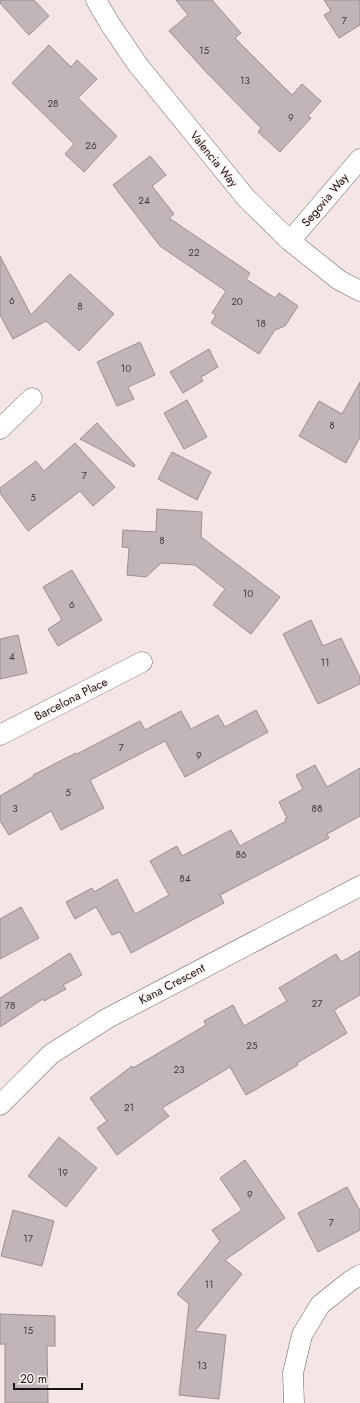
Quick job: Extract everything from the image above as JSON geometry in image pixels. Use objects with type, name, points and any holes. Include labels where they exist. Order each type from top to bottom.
[{"type":"street","name":"Valencia Way","points":[[96,0],[110,24],[138,65],[246,198],[290,241],[339,280],[360,291]]},
{"type":"street","name":"Segovia Way","points":[[290,241],[360,159]]},
{"type":"street","points":[[0,429],[32,398]]},
{"type":"street","name":"Barcelona Place","points":[[0,735],[142,662]]},
{"type":"street","name":"Kana Crescent","points":[[0,1105],[52,1054],[108,1018],[360,886]]},
{"type":"street","points":[[294,1403],[293,1373],[302,1335],[320,1305],[360,1275]]},
{"type":"building","points":[[0,0],[34,0],[49,16],[29,35],[0,3]]},
{"type":"building","points":[[176,0],[212,0],[241,33],[235,38],[292,95],[302,84],[321,101],[308,116],[311,118],[280,152],[258,132],[261,128],[207,73],[169,31],[188,15]]},
{"type":"building","points":[[324,0],[360,0],[360,25],[339,38],[324,15],[331,11]]},
{"type":"building","points":[[49,45],[71,67],[77,60],[97,79],[78,98],[117,136],[84,172],[65,154],[74,144],[12,83]]},
{"type":"building","points":[[150,156],[166,175],[152,186],[174,214],[169,218],[250,273],[246,279],[275,298],[279,293],[298,306],[285,326],[275,330],[259,354],[211,323],[216,315],[212,313],[226,291],[160,246],[113,185]]},
{"type":"building","points":[[0,256],[31,315],[70,274],[114,314],[79,351],[46,321],[13,339],[0,315]]},
{"type":"building","points":[[140,342],[155,375],[128,387],[134,399],[117,406],[97,362]]},
{"type":"building","points":[[209,349],[218,367],[201,377],[203,381],[183,393],[170,372]]},
{"type":"building","points":[[360,382],[360,437],[346,463],[299,436],[319,401],[342,414]]},
{"type":"building","points":[[187,400],[207,437],[184,449],[164,413]]},
{"type":"building","points":[[97,423],[135,465],[134,467],[80,439]]},
{"type":"building","points":[[75,443],[115,487],[93,506],[80,491],[28,531],[0,493],[0,488],[36,461],[44,471]]},
{"type":"building","points":[[172,452],[211,472],[197,500],[158,479]]},
{"type":"building","points":[[157,509],[202,512],[201,537],[280,597],[251,634],[213,605],[225,589],[195,565],[161,563],[146,577],[127,575],[129,548],[122,547],[123,530],[156,532]]},
{"type":"building","points":[[72,570],[102,620],[58,646],[48,629],[62,620],[43,587]]},
{"type":"building","points":[[311,620],[323,646],[341,638],[360,677],[360,684],[318,704],[283,634]]},
{"type":"building","points":[[18,635],[27,673],[0,679],[0,639]]},
{"type":"building","points":[[256,710],[268,732],[185,777],[165,741],[90,780],[104,808],[61,830],[51,811],[9,835],[0,821],[0,796],[34,776],[33,775],[140,721],[145,730],[181,711],[191,729],[218,715],[225,727]]},
{"type":"building","points":[[315,765],[327,787],[360,768],[360,816],[327,834],[329,838],[220,895],[224,903],[131,953],[120,932],[112,935],[96,907],[75,919],[66,902],[92,888],[94,892],[117,879],[135,914],[169,895],[150,861],[177,846],[182,856],[231,830],[240,846],[286,821],[285,819],[287,818],[279,802],[303,789],[296,775]]},
{"type":"building","points":[[21,907],[39,938],[0,959],[0,919]]},
{"type":"building","points":[[360,951],[360,995],[334,1010],[347,1033],[297,1063],[298,1065],[246,1095],[230,1067],[162,1108],[169,1116],[117,1155],[97,1128],[107,1121],[90,1098],[132,1066],[133,1068],[206,1025],[204,1021],[233,1005],[244,1026],[287,1001],[279,988],[336,954],[341,962]]},
{"type":"building","points":[[70,953],[82,975],[63,985],[66,989],[44,1001],[43,999],[0,1027],[0,998]]},
{"type":"building","points":[[59,1137],[97,1168],[66,1207],[28,1176]]},
{"type":"building","points":[[245,1160],[285,1218],[225,1260],[242,1274],[195,1331],[226,1335],[219,1399],[179,1395],[189,1304],[177,1294],[220,1241],[212,1230],[242,1210],[220,1178]]},
{"type":"building","points":[[347,1187],[360,1211],[360,1230],[318,1252],[298,1213]]},
{"type":"building","points":[[13,1210],[54,1221],[42,1266],[1,1256]]},
{"type":"building","points":[[0,1314],[55,1316],[55,1346],[47,1346],[48,1403],[5,1403],[5,1344],[0,1344]]}]
